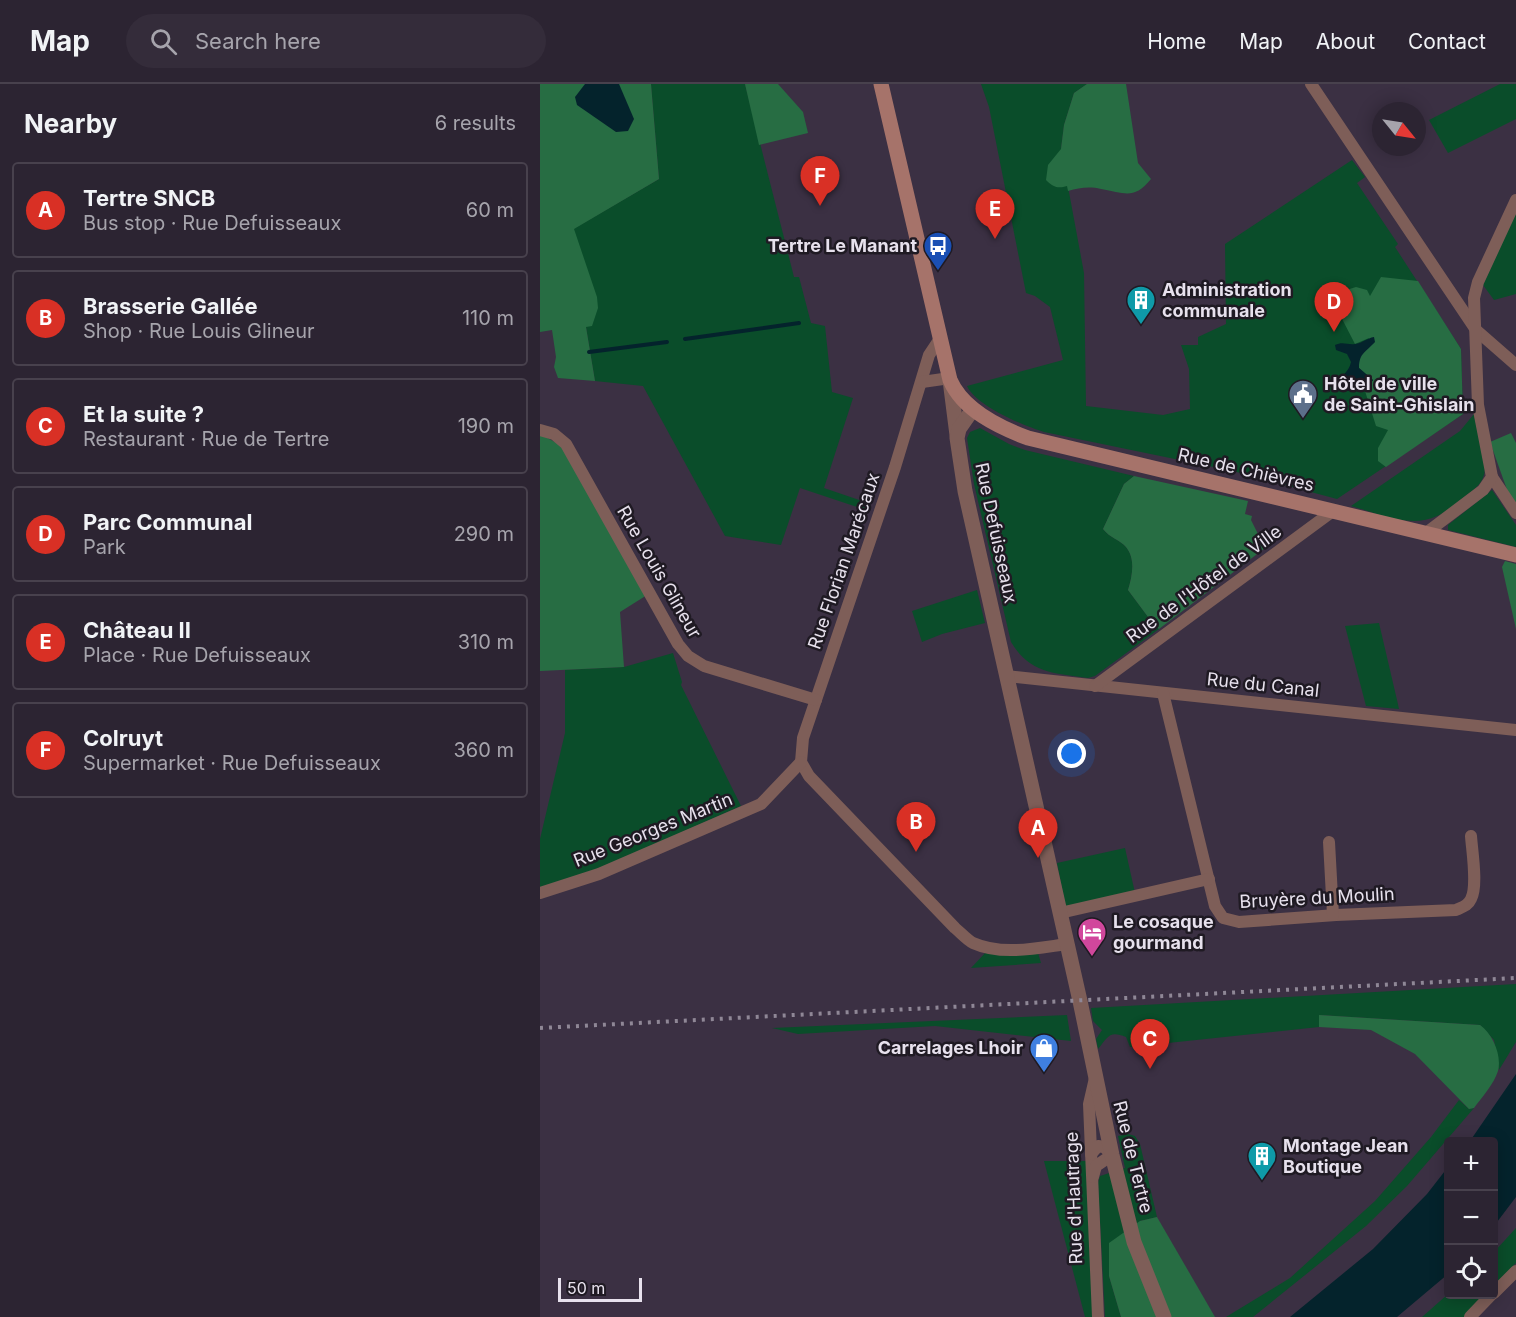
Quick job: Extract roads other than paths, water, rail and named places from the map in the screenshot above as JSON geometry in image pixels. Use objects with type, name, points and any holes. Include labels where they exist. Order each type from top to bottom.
[{"type":"main road","points":[[881,84],[950,379],[960,397],[973,409]]},
{"type":"main road","name":"Rue de Chièvres","points":[[973,409],[1008,430],[1028,438],[1516,555]]},
{"type":"street","points":[[1311,84],[1476,330],[1516,365]]},
{"type":"street","points":[[1516,200],[1478,282],[1474,297],[1478,405],[1492,477],[1516,513]]},
{"type":"street","name":"Rue Florian Marécaux","points":[[801,762],[803,738],[922,382],[928,355],[940,337]]},
{"type":"street","points":[[922,382],[950,379]]},
{"type":"street","name":"Rue Defuisseaux","points":[[950,379],[965,491],[1080,1001]]},
{"type":"street","points":[[957,438],[959,429],[973,409]]},
{"type":"street","name":"Rue Louis Glineur","points":[[540,430],[554,434],[566,444],[678,644],[688,656],[704,666],[816,700]]},
{"type":"street","points":[[1426,533],[1483,490],[1492,477]]},
{"type":"street","name":"Rue de l'Hôtel de Ville","points":[[1095,686],[1333,511]]},
{"type":"street","name":"Rue du Canal","points":[[1006,676],[1516,730]]},
{"type":"street","name":"Bruyère du Moulin","points":[[1163,693],[1215,906],[1220,915],[1233,922],[1456,910],[1466,906],[1474,890],[1471,836]]},
{"type":"street","points":[[801,762],[809,776],[972,943],[992,948],[1017,950],[1066,944]]},
{"type":"street","name":"Rue Georges Martin","points":[[540,893],[599,874],[755,807],[775,791],[801,762]]},
{"type":"street","points":[[1329,842],[1333,915]]},
{"type":"street","points":[[1060,913],[1209,879]]},
{"type":"street","name":"Rue de Tertre","points":[[1080,1001],[1112,1155],[1134,1242],[1164,1317]]},
{"type":"street","name":"Rue d'Hautrage","points":[[1095,1078],[1089,1104],[1098,1317]]},
{"type":"street","points":[[1091,1154],[1098,1146],[1104,1146],[1112,1155],[1096,1166],[1092,1178]]},
{"type":"street","points":[[1498,1289],[1516,1270]]},
{"type":"street","points":[[1470,1317],[1488,1299]]},
{"type":"water","points":[[585,84],[619,84],[634,119],[628,131],[616,132],[577,105],[575,97]]},
{"type":"water","points":[[1374,337],[1375,342],[1362,356],[1359,363],[1359,368],[1373,380],[1365,391],[1340,391],[1337,385],[1351,362],[1347,354],[1336,350],[1335,345],[1358,343]]},
{"type":"water","points":[[1516,1074],[1516,1197],[1498,1221],[1498,1137],[1473,1137]]},
{"type":"water","points":[[1444,1172],[1444,1277],[1397,1317],[1290,1317],[1373,1249],[1427,1194]]},
{"type":"waterway","points":[[685,339],[799,323]]},
{"type":"waterway","points":[[589,352],[667,342]]},
{"type":"railway","points":[[540,1028],[1516,978]]},
{"type":"place","name":"Colruyt","points":[[820,206]]},
{"type":"place","name":"Château II","points":[[995,239]]},
{"type":"place","name":"Tertre Le Manant","points":[[938,272]]},
{"type":"place","name":"Administration communale","points":[[1141,326]]},
{"type":"place","name":"Parc Communal","points":[[1334,332]]},
{"type":"place","name":"Hôtel de ville de Saint-Ghislain","points":[[1303,420]]},
{"type":"place","name":"Brasserie Gallée","points":[[916,852]]},
{"type":"place","name":"Tertre SNCB","points":[[1038,858]]},
{"type":"place","name":"Le cosaque gourmand","points":[[1092,958]]},
{"type":"place","name":"Et la suite ?","points":[[1150,1069]]},
{"type":"place","name":"Carrelages Lhoir","points":[[1044,1074]]},
{"type":"place","name":"Montage Jean Boutique","points":[[1262,1182]]}]
